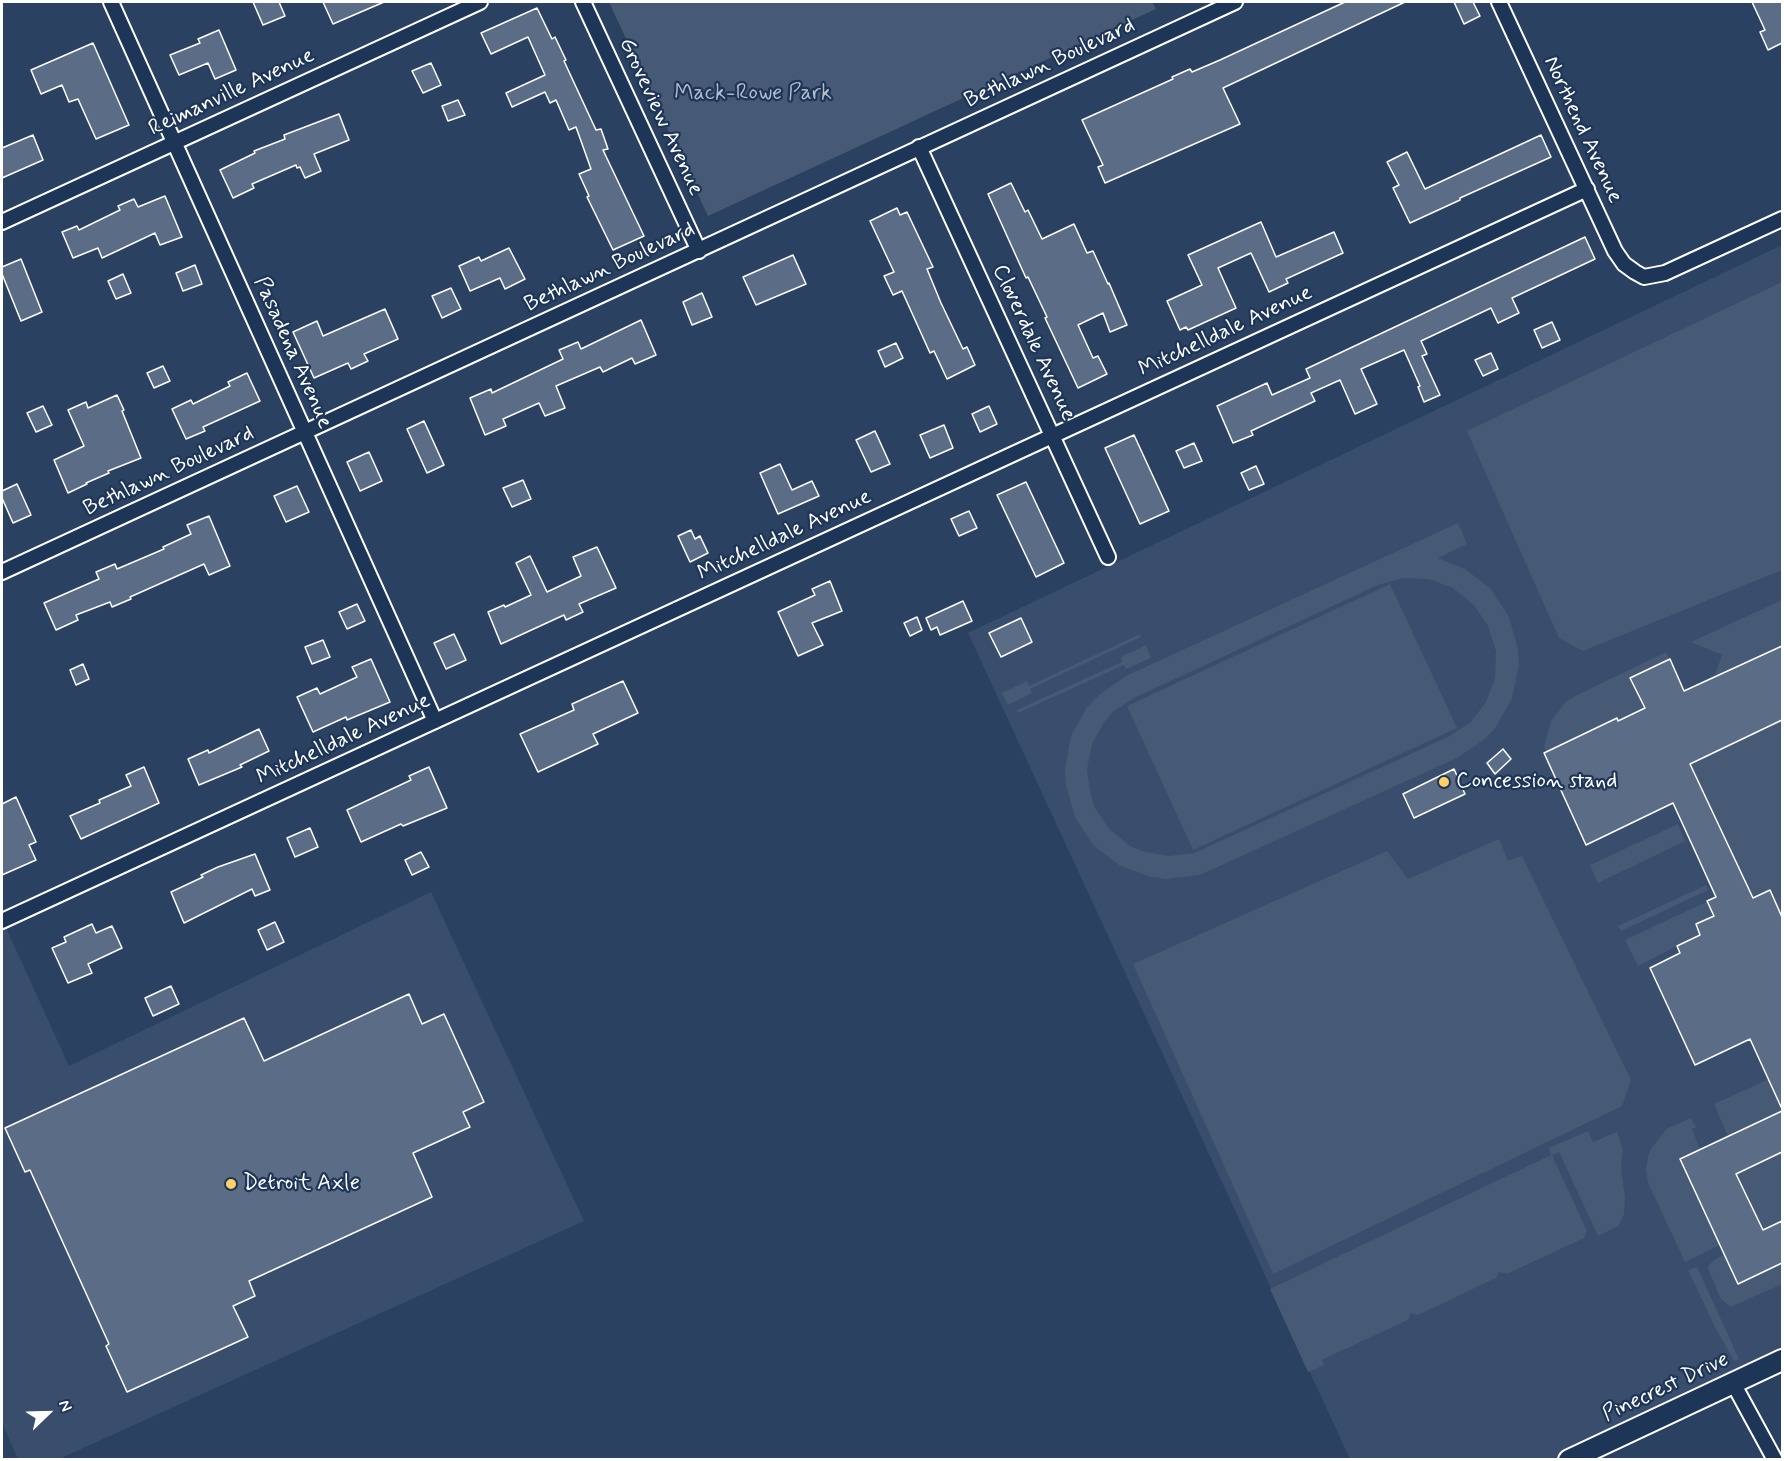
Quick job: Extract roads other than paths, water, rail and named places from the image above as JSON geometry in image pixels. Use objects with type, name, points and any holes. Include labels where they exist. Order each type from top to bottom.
[{"type":"street","name":"Pasadena Avenue","points":[[111,2],[435,721]]},
{"type":"street","name":"Reimanville Avenue","points":[[2,222],[480,2]]},
{"type":"street","name":"Groveview Avenue","points":[[583,2],[699,250]]},
{"type":"street","name":"Bethlawn Boulevard","points":[[2,572],[1235,2]]},
{"type":"street","name":"Northend Avenue","points":[[1499,2],[1615,251],[1624,264],[1644,277],[1665,273],[1782,219]]},
{"type":"street","name":"Cloverdale Avenue","points":[[919,147],[1108,557]]},
{"type":"street","name":"Mitchelldale Avenue","points":[[2,921],[1587,189]]},
{"type":"street","name":"Pinecrest Drive","points":[[1569,1460],[1782,1360]]},
{"type":"street","points":[[1733,1383],[1775,1460]]},
{"type":"place","name":"Concession stand","points":[[1444,782]]},
{"type":"place","name":"Detroit Axle","points":[[231,1184]]},
{"type":"park label","name":"Mack-Rowe Park","points":[[753,94]]}]
